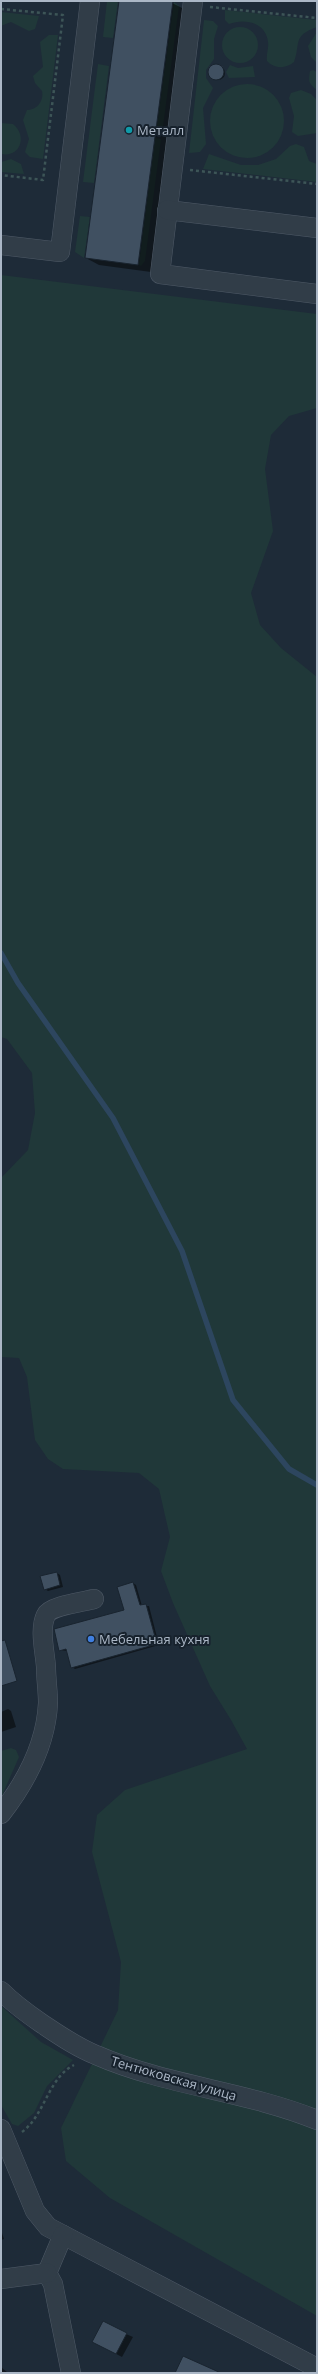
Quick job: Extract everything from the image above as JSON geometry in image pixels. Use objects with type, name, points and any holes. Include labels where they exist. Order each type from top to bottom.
[{"type":"street","points":[[1,245],[60,252],[90,1]]},
{"type":"street","points":[[198,4],[167,210],[160,274],[317,294]]},
{"type":"street","points":[[167,210],[317,228]]},
{"type":"street","points":[[1,1814],[22,1786],[32,1767],[43,1736],[48,1704],[44,1630],[46,1615],[51,1609],[94,1599]]},
{"type":"street","name":"Тентюковская улица","points":[[1,1991],[33,2018],[69,2042],[96,2055],[126,2067],[256,2101],[317,2120]]},
{"type":"street","points":[[3,2137],[35,2211],[48,2227],[317,2368]]},
{"type":"street","points":[[47,2273],[63,2235]]},
{"type":"street","points":[[1,2279],[47,2273]]},
{"type":"street","points":[[47,2273],[53,2284],[71,2373]]},
{"type":"path","points":[[198,4],[317,18]]},
{"type":"path","points":[[1,9],[63,15],[44,180],[1,175]]},
{"type":"path","points":[[185,170],[317,184]]},
{"type":"path","points":[[3,2137],[24,2131],[36,2118],[46,2098],[70,2067],[96,2055]]},
{"type":"green space","points":[[107,1],[118,1],[113,38],[103,37]]},
{"type":"green space","points":[[174,2],[179,6],[162,134],[156,133]]},
{"type":"green space","points":[[225,10],[317,20],[317,27],[309,30],[301,37],[294,62],[284,67],[277,67],[273,66],[267,61],[268,42],[263,30],[253,23],[241,21],[229,24],[225,20]]},
{"type":"green space","points":[[1,12],[39,16],[35,29],[29,31],[11,22],[1,26]]},
{"type":"green space","points":[[204,20],[213,21],[218,26],[214,39],[214,59],[206,70],[206,78],[213,88],[203,108],[206,144],[200,152],[189,153]]},
{"type":"green space","points":[[244,27],[253,32],[257,38],[257,52],[253,58],[244,63],[236,63],[227,58],[223,52],[222,41],[227,32],[233,28]]},
{"type":"green space","points":[[317,32],[317,63],[311,57],[308,46]]},
{"type":"green space","points":[[49,35],[58,35],[43,159],[30,157],[25,152],[29,139],[23,120],[27,110],[37,107],[42,98],[42,91],[35,83],[33,76],[43,67],[40,42]]},
{"type":"green space","points":[[98,64],[109,66],[94,183],[83,182]]},
{"type":"green space","points":[[230,65],[238,68],[253,66],[255,77],[229,78],[226,72]]},
{"type":"green space","points":[[313,70],[317,72],[317,90],[312,86],[309,80],[310,71]]},
{"type":"green space","points":[[240,84],[254,84],[268,90],[278,100],[284,114],[284,128],[278,142],[268,152],[254,158],[240,158],[226,152],[216,142],[210,128],[210,114],[216,100],[226,90]]},
{"type":"green space","points":[[301,90],[311,94],[317,100],[317,133],[298,136],[292,132],[294,116],[289,98],[291,93]]},
{"type":"green space","points":[[1,123],[13,124],[18,129],[20,134],[20,145],[13,153],[1,154]]},
{"type":"green space","points":[[155,138],[161,139],[145,261],[141,266],[139,265]]},
{"type":"green space","points":[[296,144],[304,147],[309,161],[317,164],[317,182],[203,169],[209,154],[241,165],[258,165],[276,159],[290,146]]},
{"type":"green space","points":[[11,159],[21,164],[24,174],[1,172],[1,162]]},
{"type":"green space","points":[[80,216],[90,217],[84,258],[75,252]]},
{"type":"green space","points":[[1,275],[317,314],[317,408],[289,416],[271,435],[265,469],[273,531],[251,593],[260,625],[281,648],[317,677],[317,2316],[110,2198],[66,2161],[61,2128],[118,2010],[121,1962],[92,1852],[97,1815],[125,1790],[247,1749],[210,1686],[173,1603],[161,1571],[170,1537],[159,1489],[139,1473],[63,1469],[48,1459],[35,1440],[27,1377],[19,1358],[1,1357],[1,1178],[28,1150],[35,1113],[32,1073],[7,1039],[1,1037]]},
{"type":"green space","points":[[11,1748],[16,1750],[19,1757],[1,1798],[1,1751]]},
{"type":"green space","points":[[1,2006],[41,2042],[73,2060],[47,2086],[34,2113],[18,2126],[12,2124],[1,2105]]},
{"type":"building","name":"Металл","points":[[119,1],[173,1],[138,265],[85,258]]},
{"type":"building","points":[[216,64],[223,69],[224,72],[219,79],[216,80],[209,75],[208,72],[213,65]]},
{"type":"building","points":[[57,1572],[60,1585],[44,1590],[40,1576]]},
{"type":"building","points":[[133,1582],[140,1605],[146,1604],[157,1644],[71,1668],[66,1649],[59,1651],[54,1629],[124,1610],[117,1587]]},
{"type":"building","points":[[5,1640],[17,1681],[1,1686],[1,1641]]},
{"type":"building","points":[[103,2321],[127,2333],[116,2354],[92,2342]]},
{"type":"building","points":[[183,2356],[221,2373],[175,2373]]},
{"type":"waterway","points":[[1,953],[18,983],[113,1118],[182,1251],[233,1400],[289,1469],[317,1485]]},
{"type":"place","name":"Металл","points":[[129,130]]},
{"type":"place","name":"Мебельная кухня","points":[[91,1639]]}]
